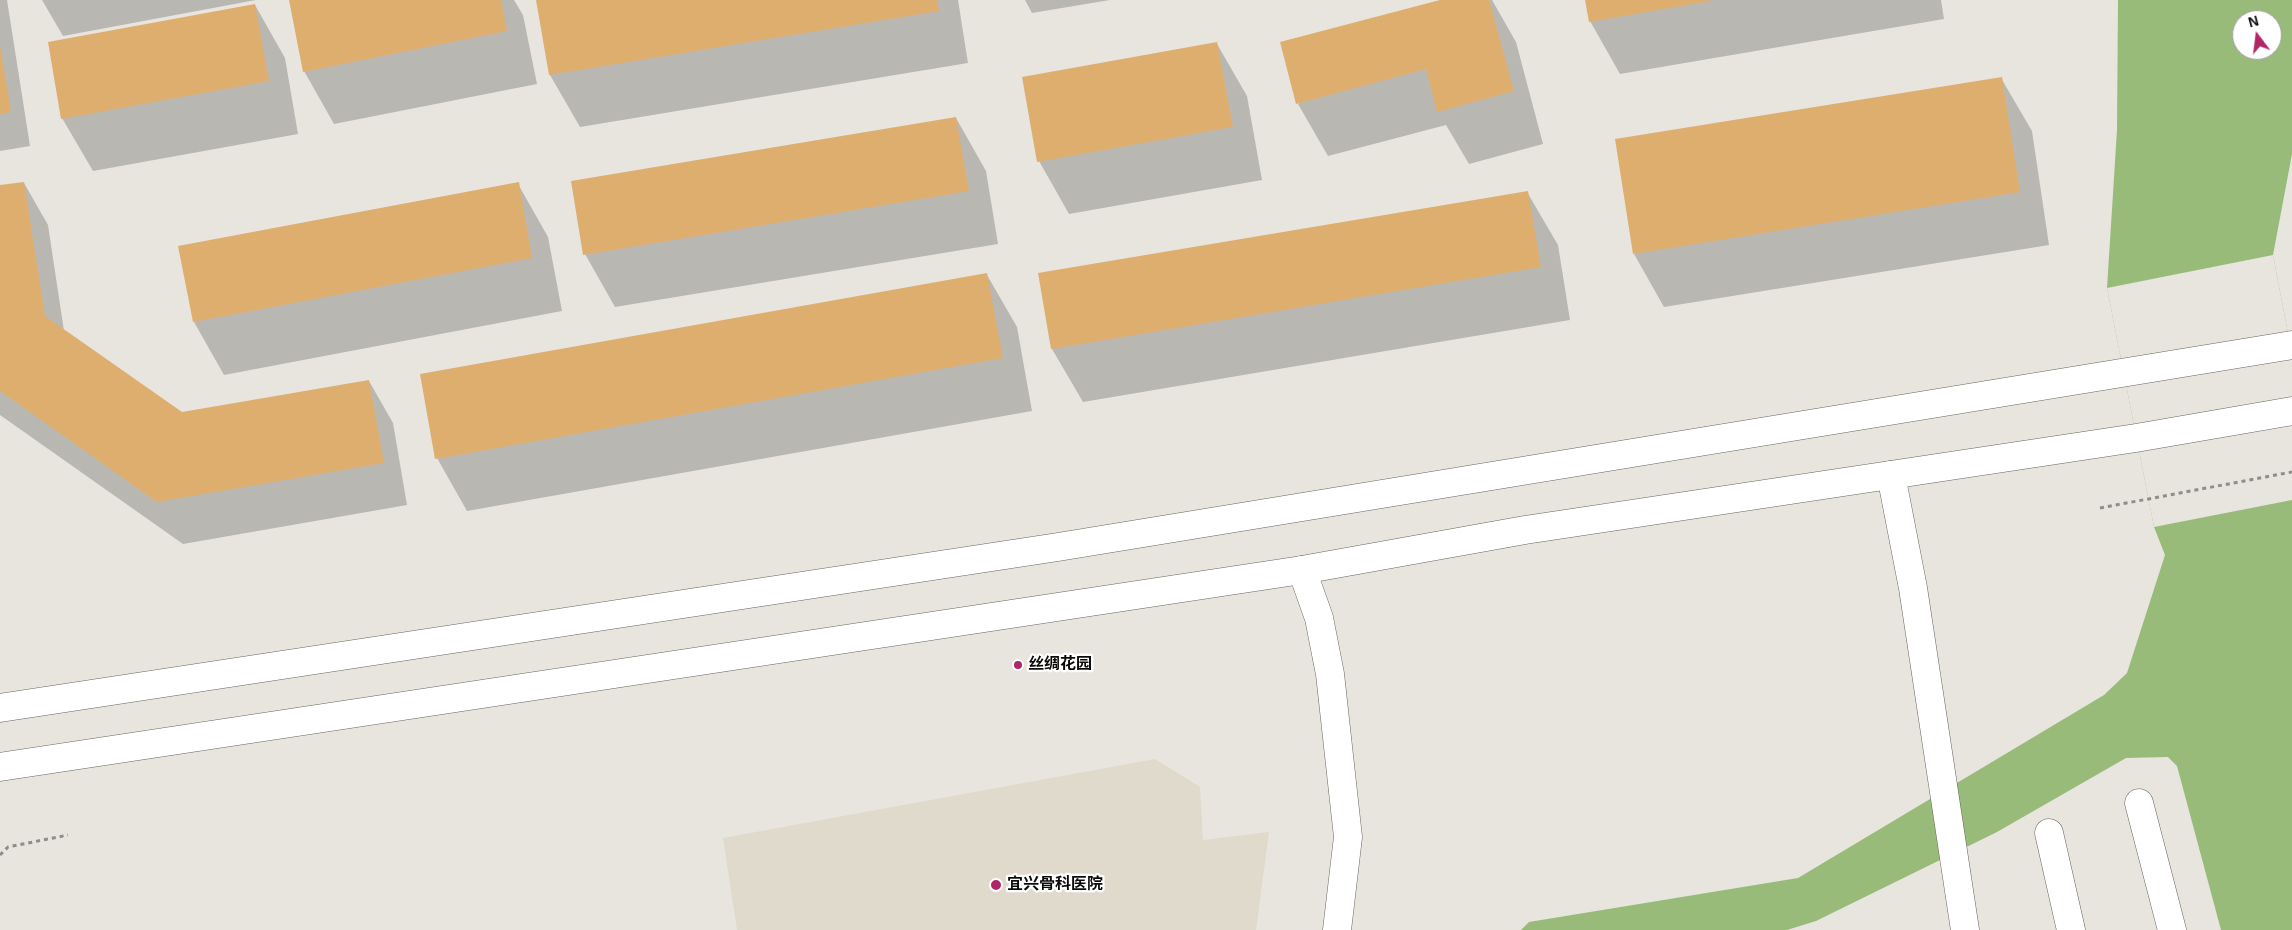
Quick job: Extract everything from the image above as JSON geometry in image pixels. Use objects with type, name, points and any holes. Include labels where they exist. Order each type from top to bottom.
[{"type":"main road","points":[[0,708],[1068,546],[2291,345]]},
{"type":"main road","points":[[0,767],[1302,570],[1525,530],[2136,438],[2292,411]]},
{"type":"main road","points":[[1891,476],[1912,588],[1965,930]]},
{"type":"main road","points":[[1302,570],[1319,618],[1330,674],[1348,837],[1337,930]]},
{"type":"main road","points":[[2139,803],[2172,930]]},
{"type":"main road","points":[[2048,834],[2071,930]]},
{"type":"path","points":[[2100,508],[2292,472]]},
{"type":"path","points":[[0,855],[8,847],[68,835]]},
{"type":"shaded area","points":[[2118,0],[2292,0],[2292,154],[2273,255],[2292,354],[2292,930],[2221,930],[2177,766],[2168,757],[2126,758],[1997,832],[1816,921],[1787,930],[1521,930],[1529,922],[1798,878],[2104,695],[2127,673],[2165,555],[2154,527],[2107,288],[2117,130]]},
{"type":"shaded area","name":"宜兴骨科医院","points":[[1155,759],[1200,787],[1203,840],[1269,832],[1256,930],[737,930],[723,838]]},
{"type":"pier","points":[[2273,255],[2292,354],[2292,500],[2154,527],[2107,288]]},
{"type":"building","points":[[289,0],[501,0],[507,31],[303,72]]},
{"type":"building","points":[[536,0],[937,0],[939,11],[549,75]]},
{"type":"building","points":[[1440,0],[1489,0],[1514,91],[1437,112],[1426,69],[1296,104],[1280,42]]},
{"type":"building","points":[[1585,0],[1710,0],[1710,1],[1589,22]]},
{"type":"building","points":[[255,4],[269,81],[61,119],[48,42]]},
{"type":"building","points":[[1217,42],[1233,127],[1037,162],[1022,77]]},
{"type":"building","points":[[0,46],[11,112],[0,114]]},
{"type":"building","points":[[2002,77],[2020,192],[1633,254],[1615,139]]},
{"type":"building","points":[[956,117],[969,191],[583,255],[571,181]]},
{"type":"building","points":[[24,182],[45,316],[182,412],[369,380],[384,463],[157,502],[0,391],[0,185]]},
{"type":"building","points":[[519,182],[532,258],[193,322],[178,246]]},
{"type":"building","points":[[1528,191],[1541,267],[1051,349],[1038,273]]},
{"type":"building","points":[[987,273],[1003,358],[435,459],[420,374]]},
{"type":"place","name":"丝绸花园","points":[[1018,665]]},
{"type":"place","name":"宜兴骨科医院","points":[[996,885]]}]
